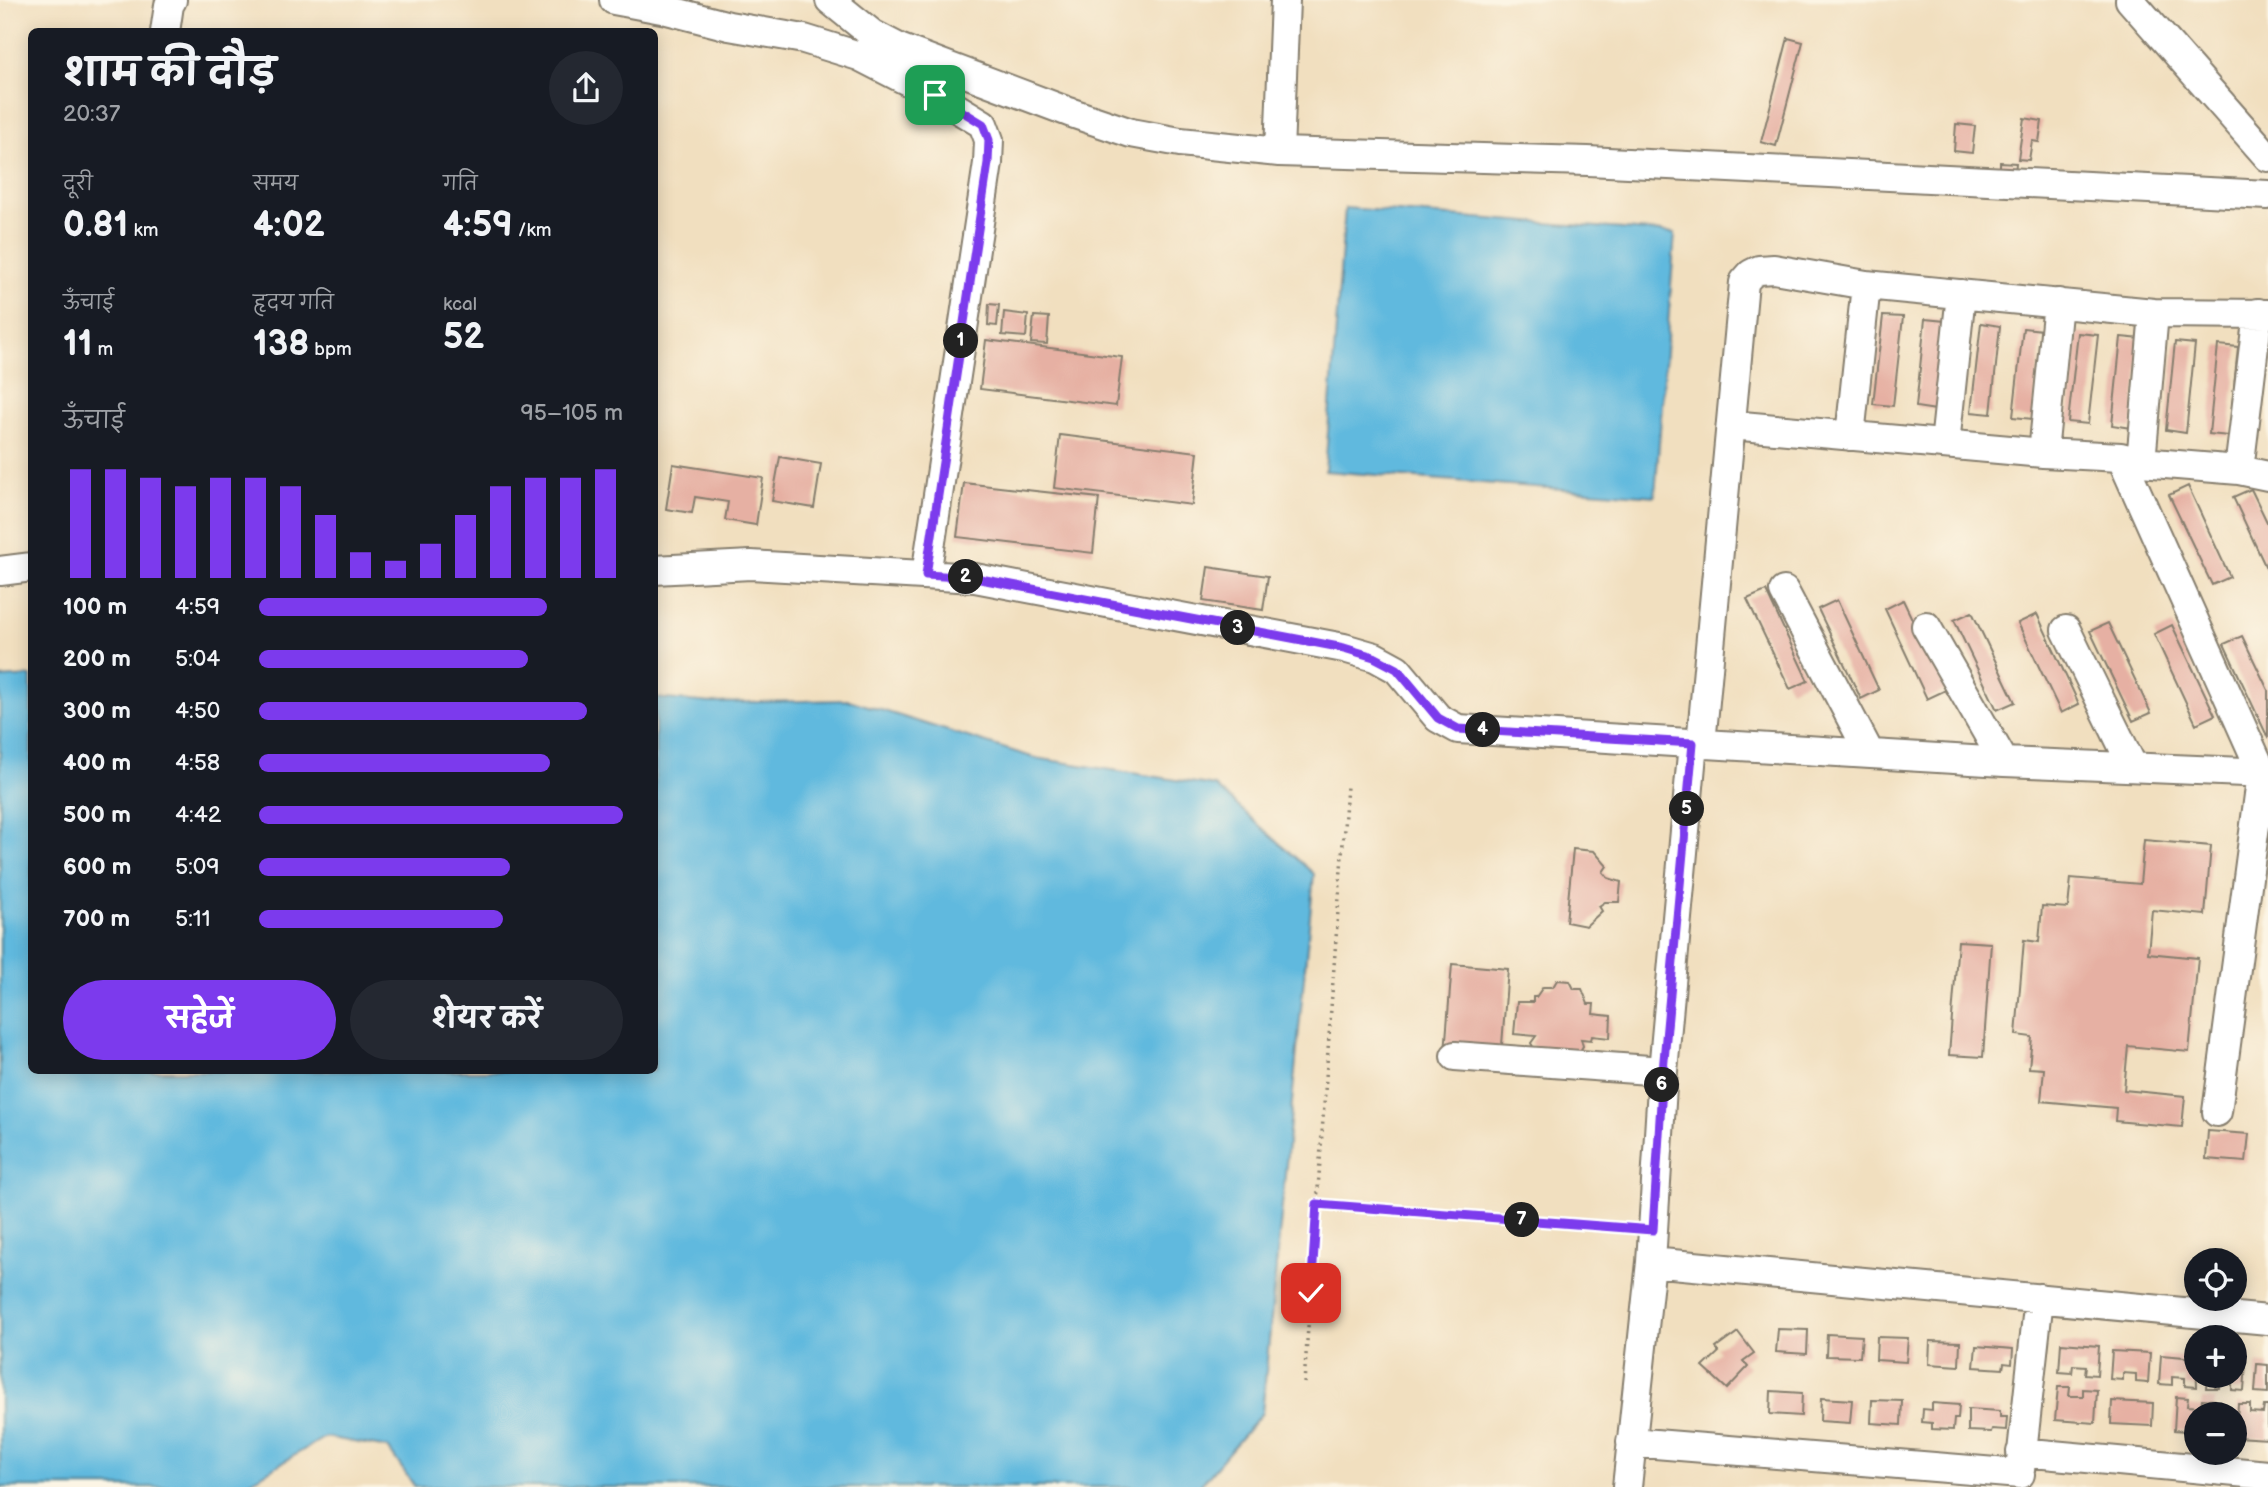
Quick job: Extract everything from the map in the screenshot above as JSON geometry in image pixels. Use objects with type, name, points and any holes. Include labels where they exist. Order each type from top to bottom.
[{"type":"street","points":[[166,28],[172,0]]},
{"type":"street","points":[[614,0],[729,26],[804,39],[859,56],[935,95],[983,124],[989,140],[988,163],[926,575]]},
{"type":"street","points":[[830,0],[872,34],[899,48],[1069,112],[1131,132],[1168,140],[1279,152],[1588,161],[2268,195]]},
{"type":"street","points":[[1279,152],[1285,0]]},
{"type":"street","points":[[2130,0],[2268,158]]},
{"type":"street","points":[[1627,1487],[1651,1262],[1663,1071],[1744,282],[1759,270],[1774,269],[1866,285],[2154,313],[2263,314],[2260,477],[2131,459],[1731,425]]},
{"type":"street","points":[[1850,436],[1866,285]]},
{"type":"street","points":[[1945,444],[1961,294]]},
{"type":"street","points":[[2043,453],[2058,303]]},
{"type":"street","points":[[2154,313],[2131,459],[2265,772],[2217,1112]]},
{"type":"street","points":[[658,570],[751,565],[975,578],[1344,648],[1397,669],[1438,718],[1458,729],[2004,762],[2265,772]]},
{"type":"street","points":[[0,571],[28,567]]},
{"type":"street","points":[[1784,591],[1870,754]]},
{"type":"street","points":[[1926,626],[2004,762]]},
{"type":"street","points":[[2066,630],[2133,767]]},
{"type":"street","points":[[1455,1056],[1663,1071]]},
{"type":"street","points":[[1651,1262],[2268,1320]]},
{"type":"street","points":[[2020,1471],[2039,1298]]},
{"type":"street","points":[[1631,1442],[2020,1471],[2268,1475]]},
{"type":"path","points":[[1304,1383],[1347,786]]},
{"type":"path","points":[[1317,1204],[1653,1230]]},
{"type":"water","points":[[1345,208],[1675,233],[1655,496],[1325,471]]},
{"type":"water","points":[[28,676],[28,1074],[658,1074],[658,698],[712,703],[849,700],[1035,758],[1215,786],[1314,874],[1262,1413],[1199,1487],[415,1487],[388,1448],[325,1437],[250,1482],[248,1487],[0,1487],[0,678]]},
{"type":"building","points":[[1788,38],[1803,42],[1776,146],[1761,142]]},
{"type":"building","points":[[2024,118],[2042,121],[2039,142],[2032,141],[2029,160],[2018,159]]},
{"type":"building","points":[[1956,124],[1975,126],[1972,153],[1954,151]]},
{"type":"building","points":[[2000,162],[2016,163],[2015,173],[2000,172]]},
{"type":"building","points":[[989,304],[999,305],[997,326],[988,325]]},
{"type":"building","points":[[1004,312],[1028,315],[1026,337],[1002,335]]},
{"type":"building","points":[[1034,316],[1049,317],[1047,344],[1031,343]]},
{"type":"building","points":[[1883,316],[1903,317],[1893,406],[1873,404]]},
{"type":"building","points":[[1925,319],[1945,321],[1936,410],[1916,407]]},
{"type":"building","points":[[1981,323],[2000,326],[1991,414],[1971,412]]},
{"type":"building","points":[[2023,328],[2042,330],[2033,419],[2013,417]]},
{"type":"building","points":[[2078,333],[2098,335],[2088,424],[2068,422]]},
{"type":"building","points":[[2121,337],[2141,339],[2132,428],[2112,425]]},
{"type":"building","points":[[986,340],[1122,357],[1116,406],[980,389]]},
{"type":"building","points":[[2175,342],[2195,344],[2186,433],[2166,430]]},
{"type":"building","points":[[2218,345],[2238,347],[2229,436],[2209,434]]},
{"type":"building","points":[[1060,435],[1198,452],[1192,505],[1054,488]]},
{"type":"building","points":[[780,457],[821,464],[814,508],[772,501]]},
{"type":"building","points":[[673,464],[763,478],[756,525],[725,520],[728,502],[695,497],[692,513],[666,509]]},
{"type":"building","points":[[964,483],[1099,498],[1093,553],[957,537]]},
{"type":"building","points":[[2188,486],[2230,577],[2212,585],[2169,495]]},
{"type":"building","points":[[2251,489],[2268,524],[2268,572],[2233,497]]},
{"type":"building","points":[[1208,567],[1268,576],[1263,610],[1203,601]]},
{"type":"building","points":[[1766,591],[1808,681],[1790,689],[1747,599]]},
{"type":"building","points":[[1837,600],[1879,690],[1861,699],[1818,609]]},
{"type":"building","points":[[1903,600],[1946,690],[1927,699],[1885,609]]},
{"type":"building","points":[[1972,612],[2015,702],[1997,710],[1954,620]]},
{"type":"building","points":[[2037,614],[2079,704],[2061,713],[2018,623]]},
{"type":"building","points":[[2108,623],[2151,713],[2133,721],[2090,631]]},
{"type":"building","points":[[2172,625],[2215,715],[2196,724],[2154,634]]},
{"type":"building","points":[[2242,636],[2268,690],[2268,738],[2224,644]]},
{"type":"building","points":[[2144,840],[2211,846],[2205,915],[2152,910],[2148,953],[2198,958],[2189,1052],[2128,1046],[2124,1090],[2185,1096],[2182,1127],[2115,1121],[2116,1108],[2041,1101],[2044,1069],[2029,1068],[2032,1037],[2016,1035],[2024,940],[2039,942],[2042,906],[2068,908],[2071,878],[2140,884]]},
{"type":"building","points":[[1573,849],[1594,851],[1607,866],[1603,872],[1608,878],[1621,882],[1619,902],[1605,902],[1599,906],[1602,911],[1586,926],[1566,922]]},
{"type":"building","points":[[1958,941],[1991,943],[1983,1057],[1949,1055]]},
{"type":"building","points":[[1452,964],[1508,969],[1500,1070],[1444,1065]]},
{"type":"building","points":[[1557,980],[1570,981],[1574,989],[1582,989],[1588,1004],[1594,1004],[1593,1014],[1611,1016],[1610,1038],[1592,1036],[1591,1040],[1581,1039],[1583,1046],[1576,1058],[1537,1054],[1531,1043],[1536,1036],[1514,1034],[1517,1002],[1533,1002],[1533,997],[1536,997],[1543,987],[1553,987]]},
{"type":"building","points":[[2208,1131],[2249,1134],[2246,1162],[2206,1159]]},
{"type":"building","points":[[1778,1329],[1808,1330],[1807,1354],[1776,1352]]},
{"type":"building","points":[[1738,1332],[1754,1353],[1743,1361],[1748,1367],[1727,1389],[1703,1367],[1719,1352],[1716,1348]]},
{"type":"building","points":[[1827,1334],[1862,1336],[1860,1357],[1826,1356]]},
{"type":"building","points":[[1877,1337],[1908,1338],[1906,1362],[1876,1360]]},
{"type":"building","points":[[1930,1341],[1960,1342],[1959,1366],[1929,1364]]},
{"type":"building","points":[[2061,1343],[2099,1346],[2097,1375],[2085,1374],[2086,1366],[2073,1365],[2072,1373],[2059,1372]]},
{"type":"building","points":[[1976,1346],[2013,1349],[2012,1364],[2004,1363],[2003,1369],[1974,1367]]},
{"type":"building","points":[[2112,1351],[2150,1353],[2148,1383],[2136,1382],[2136,1374],[2123,1373],[2123,1380],[2110,1379]]},
{"type":"building","points":[[2161,1355],[2184,1357],[2184,1378],[2172,1377],[2172,1385],[2159,1384]]},
{"type":"building","points":[[2257,1364],[2268,1365],[2268,1393],[2255,1392]]},
{"type":"building","points":[[2058,1387],[2070,1387],[2069,1396],[2083,1396],[2083,1389],[2097,1390],[2095,1423],[2055,1420]]},
{"type":"building","points":[[1771,1391],[1802,1393],[1801,1416],[1770,1414]]},
{"type":"building","points":[[2176,1397],[2188,1398],[2188,1402],[2184,1402],[2184,1431],[2174,1430]]},
{"type":"building","points":[[1821,1398],[1852,1400],[1850,1423],[1820,1421]]},
{"type":"building","points":[[2202,1399],[2215,1402],[2202,1402]]},
{"type":"building","points":[[1872,1400],[1902,1401],[1901,1425],[1871,1423]]},
{"type":"building","points":[[2112,1401],[2153,1403],[2152,1426],[2111,1424]]},
{"type":"building","points":[[1932,1403],[1959,1405],[1958,1419],[1954,1419],[1953,1430],[1932,1429],[1932,1423],[1922,1422],[1923,1409],[1932,1410]]},
{"type":"building","points":[[2247,1404],[2250,1404],[2250,1412],[2263,1413],[2264,1406],[2268,1406],[2268,1439],[2247,1438]]},
{"type":"building","points":[[1968,1409],[2000,1411],[2000,1417],[2007,1417],[2006,1430],[1968,1431]]},
{"type":"route","points":[[935,95],[983,124],[989,140],[988,163],[926,575],[975,578],[1344,648],[1374,657],[1397,669],[1438,718],[1458,729],[1693,743],[1663,1071],[1653,1230],[1317,1204],[1311,1293]]}]
